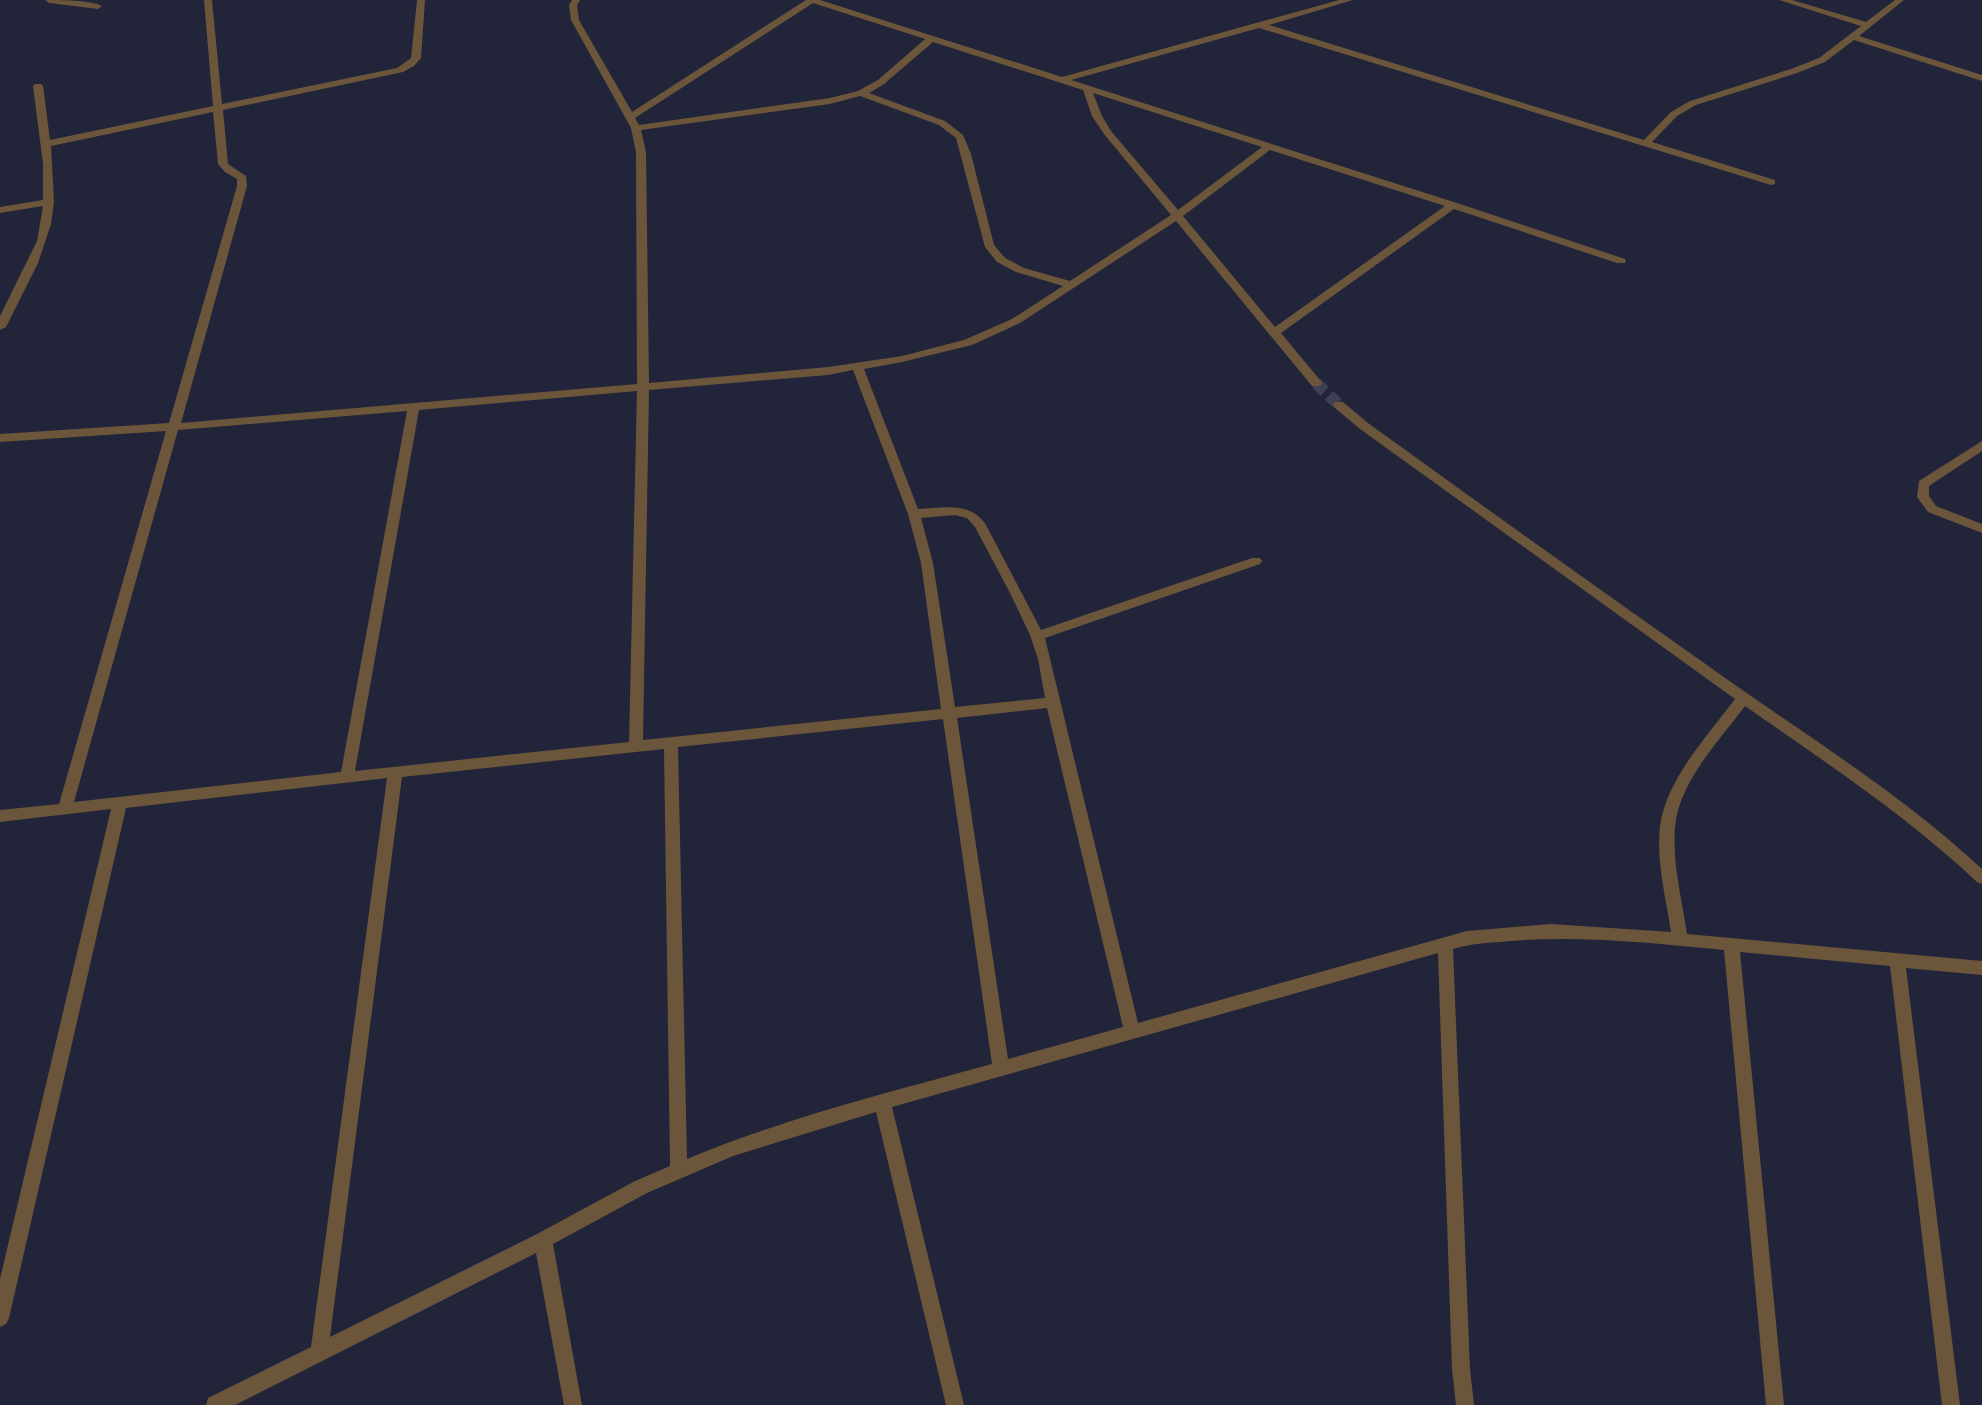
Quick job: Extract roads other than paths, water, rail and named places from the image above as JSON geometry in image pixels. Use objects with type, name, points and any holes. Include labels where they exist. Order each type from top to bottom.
[{"type":"street","points":[[49,0],[98,6]]},
{"type":"street","points":[[65,808],[242,186],[242,178],[228,170],[223,164],[208,0]]},
{"type":"street","points":[[45,144],[400,70],[411,64],[416,58],[421,0]]},
{"type":"street","points":[[576,0],[573,5],[575,20],[636,128],[641,152],[643,387],[636,746]]},
{"type":"street","points":[[630,117],[811,0],[1621,260]]},
{"type":"street","points":[[1060,80],[1349,0]]},
{"type":"street","points":[[1783,0],[1868,25]]},
{"type":"street","points":[[1646,144],[1674,114],[1693,103],[1794,71],[1822,60],[1900,0]]},
{"type":"street","points":[[1260,25],[1771,182]]},
{"type":"street","points":[[1853,37],[1982,78]]},
{"type":"street","points":[[636,128],[830,101],[861,94],[881,82],[931,39]]},
{"type":"street","points":[[0,327],[42,241],[47,219],[45,144],[38,86]]},
{"type":"street","points":[[1087,89],[1097,116],[1107,132],[1316,383]]},
{"type":"street","points":[[861,94],[942,123],[960,137],[989,245],[1001,260],[1020,270],[1073,285]]},
{"type":"street","points":[[0,438],[173,427],[828,371],[902,359],[968,342],[1016,320],[1073,285],[1177,216],[1268,147]]},
{"type":"street","points":[[0,210],[48,202]]},
{"type":"street","points":[[1274,333],[1453,205]]},
{"type":"street","points":[[857,366],[914,514],[927,563],[1001,1069]]},
{"type":"street","points":[[347,778],[414,406]]},
{"type":"street","points":[[1339,406],[1364,426],[1743,698],[1913,816],[1952,847],[1982,878]]},
{"type":"street","points":[[1982,445],[1923,484],[1923,497],[1932,509],[1982,529]]},
{"type":"street","points":[[914,514],[955,511],[971,516],[980,525],[1026,610],[1037,636],[1045,662],[1132,1032]]},
{"type":"street","points":[[1037,636],[1256,561]]},
{"type":"street","points":[[1680,940],[1667,848],[1669,815],[1684,782],[1743,698]]},
{"type":"street","points":[[0,816],[1053,702]]},
{"type":"street","points":[[671,742],[679,1171]]},
{"type":"street","points":[[319,1353],[395,772]]},
{"type":"street","points":[[0,1318],[120,802]]},
{"type":"street","points":[[215,1405],[543,1240],[642,1187],[730,1150],[882,1102],[1467,938],[1551,931],[1731,944],[1982,968]]},
{"type":"street","points":[[1731,944],[1774,1405]]},
{"type":"street","points":[[1445,945],[1461,1370],[1465,1405]]},
{"type":"street","points":[[1897,960],[1951,1405]]},
{"type":"street","points":[[882,1102],[955,1405]]},
{"type":"street","points":[[543,1240],[573,1405]]},
{"type":"tunnel","points":[[1316,383],[1339,405]]}]
